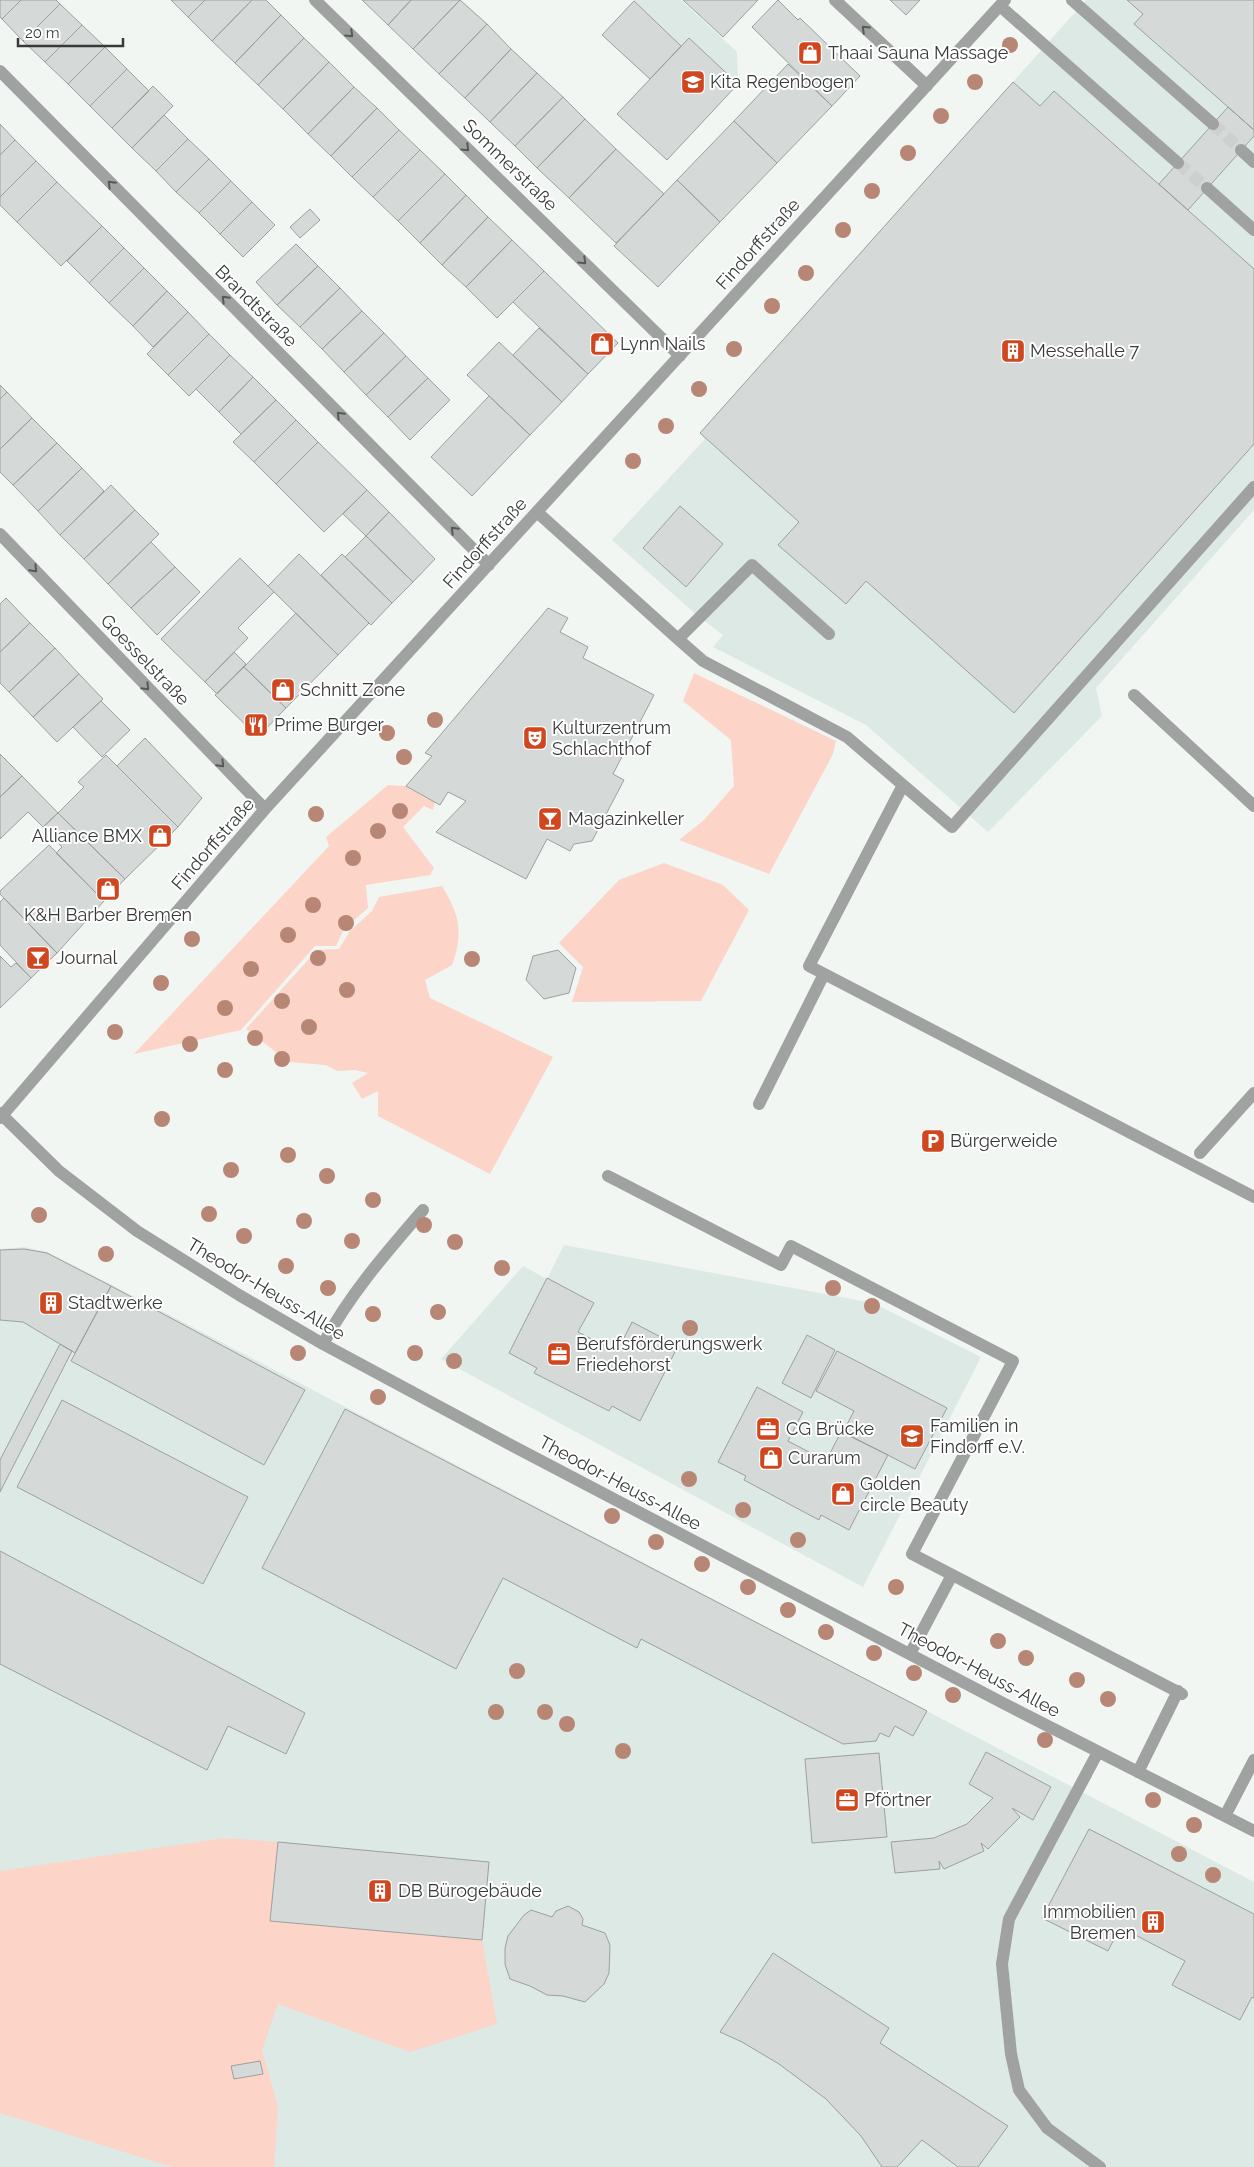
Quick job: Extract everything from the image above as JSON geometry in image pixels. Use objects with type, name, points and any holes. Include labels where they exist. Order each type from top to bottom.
[{"type":"street","name":"Sommerstraße","points":[[315,0],[680,356]]},
{"type":"street","points":[[835,0],[927,86]]},
{"type":"street","points":[[1072,0],[1213,124]]},
{"type":"street","name":"Findorffstraße","points":[[1,1113],[265,809],[1003,3]]},
{"type":"street","points":[[1003,3],[1178,163]]},
{"type":"street","name":"Brandtstraße","points":[[0,71],[488,565]]},
{"type":"street","points":[[1241,150],[1254,162]]},
{"type":"street","points":[[1207,188],[1254,230]]},
{"type":"street","points":[[537,512],[703,661],[847,737],[952,827],[1254,487]]},
{"type":"street","name":"Goesselstraße","points":[[0,534],[265,809]]},
{"type":"street","points":[[678,639],[752,565],[829,634]]},
{"type":"street","points":[[1134,695],[1254,806]]},
{"type":"street","points":[[903,785],[809,966],[1254,1197]]},
{"type":"street","points":[[759,1104],[824,974]]},
{"type":"street","points":[[1200,1153],[1254,1093]]},
{"type":"street","name":"Theodor-Heuss-Allee","points":[[1,1113],[59,1171],[137,1231],[239,1295],[323,1344],[509,1444],[910,1654],[1254,1831]]},
{"type":"street","points":[[608,1176],[781,1265],[791,1246],[1013,1361],[912,1554],[1180,1692],[1138,1772]]},
{"type":"street","points":[[323,1344],[338,1317],[363,1280],[423,1210]]},
{"type":"street","points":[[910,1654],[952,1575]]},
{"type":"street","points":[[1098,1752],[1009,1919],[1002,1964],[1010,2054],[1019,2090],[1047,2128],[1100,2167]]},
{"type":"street","points":[[1225,1816],[1254,1760]]},
{"type":"shaded area","name":"Kita Regenbogen","points":[[634,0],[681,0],[737,52],[738,84],[667,160],[617,114],[649,79],[602,35]]},
{"type":"shaded area","name":"Messehalle 7","points":[[1086,0],[1254,0],[1254,510],[1096,688],[1102,716],[988,832],[866,725],[713,647],[723,635],[699,617],[612,540],[705,439],[700,433]]},
{"type":"shaded area","points":[[694,673],[836,741],[833,754],[769,874],[679,840],[704,820],[734,786],[731,740],[683,701]]},
{"type":"shaded area","points":[[388,785],[406,786],[435,802],[433,810],[424,806],[403,827],[434,868],[430,875],[366,885],[368,908],[344,929],[336,946],[315,946],[241,1030],[134,1054],[329,846],[326,837]]},
{"type":"shaded area","points":[[664,863],[723,885],[749,910],[701,1001],[572,1002],[583,967],[559,943],[619,880]]},
{"type":"shaded area","points":[[442,886],[456,915],[459,933],[458,943],[452,965],[425,980],[430,998],[553,1057],[490,1174],[378,1116],[378,1091],[362,1099],[352,1083],[368,1073],[355,1070],[337,1071],[326,1065],[289,1062],[246,1029],[317,950],[339,949],[350,931],[372,911],[379,897]]},
{"type":"shaded area","points":[[564,1245],[873,1303],[981,1357],[863,1587],[441,1359],[523,1266],[547,1279]]},
{"type":"shaded area","points":[[24,1247],[47,1252],[112,1285],[1254,1882],[1254,2167],[0,2167],[0,1249]]},
{"type":"shaded area","points":[[225,1838],[278,1842],[271,1921],[482,1940],[497,2024],[410,2052],[278,2004],[262,2050],[278,2107],[274,2167],[172,2167],[0,2113],[0,1871]]},
{"type":"building","points":[[0,0],[21,0],[2,19],[0,17]]},
{"type":"building","points":[[21,0],[56,0],[60,4],[23,41],[2,19]]},
{"type":"building","points":[[171,0],[205,0],[188,17]]},
{"type":"building","points":[[205,0],[252,0],[212,41],[188,17]]},
{"type":"building","points":[[252,0],[266,0],[281,15],[235,63],[212,41]]},
{"type":"building","points":[[362,0],[411,0],[388,25]]},
{"type":"building","points":[[411,0],[460,0],[413,49],[388,25]]},
{"type":"building","points":[[460,0],[487,24],[439,74],[413,49]]},
{"type":"building","points":[[683,0],[758,0],[723,37]]},
{"type":"building","points":[[778,0],[798,20],[800,18],[860,76],[832,106],[752,27]]},
{"type":"building","points":[[890,0],[920,0],[906,15]]},
{"type":"building","points":[[1127,0],[1254,0],[1254,130],[1134,24],[1143,14]]},
{"type":"building","points":[[634,1],[681,46],[650,79],[602,35]]},
{"type":"building","points":[[60,4],[82,25],[45,62],[23,41]]},
{"type":"building","points":[[281,15],[304,38],[258,85],[235,63]]},
{"type":"building","points":[[487,24],[511,49],[465,98],[439,74]]},
{"type":"building","points":[[82,25],[105,47],[68,84],[45,62]]},
{"type":"building","points":[[304,38],[329,62],[283,109],[258,85]]},
{"type":"building","points":[[689,38],[738,84],[667,160],[617,114]]},
{"type":"building","points":[[105,47],[127,69],[90,106],[68,84]]},
{"type":"building","points":[[511,49],[537,73],[490,122],[465,98]]},
{"type":"building","points":[[329,62],[354,87],[308,134],[283,109]]},
{"type":"building","points":[[788,64],[832,106],[777,163],[734,121]]},
{"type":"building","points":[[127,69],[149,91],[112,128],[90,106]]},
{"type":"building","points":[[537,73],[563,97],[515,146],[490,122]]},
{"type":"building","name":"Messehalle 7","points":[[1013,82],[1040,106],[1054,91],[1254,269],[1254,444],[1014,713],[866,581],[846,604],[778,545],[799,522],[700,433]]},
{"type":"building","points":[[153,86],[173,106],[132,148],[112,128]]},
{"type":"building","points":[[354,87],[377,108],[331,156],[308,134]]},
{"type":"building","points":[[563,97],[585,119],[537,168],[515,146]]},
{"type":"building","points":[[1228,107],[1254,130],[1254,136],[1188,210],[1159,184]]},
{"type":"building","points":[[377,108],[399,130],[352,177],[331,156]]},
{"type":"building","points":[[164,115],[188,139],[156,171],[132,148]]},
{"type":"building","points":[[585,119],[616,149],[569,198],[537,168]]},
{"type":"building","points":[[734,121],[777,163],[720,222],[677,180]]},
{"type":"building","points":[[0,124],[15,140],[0,155]]},
{"type":"building","points":[[399,130],[420,150],[373,197],[352,177]]},
{"type":"building","points":[[188,139],[209,159],[176,192],[156,171]]},
{"type":"building","points":[[15,140],[36,161],[0,197],[0,155]]},
{"type":"building","points":[[616,149],[664,194],[616,243],[569,198]]},
{"type":"building","points":[[420,150],[445,174],[398,221],[373,197]]},
{"type":"building","points":[[209,159],[231,181],[199,213],[176,192]]},
{"type":"building","points":[[36,161],[57,182],[17,222],[0,205],[0,197]]},
{"type":"building","points":[[445,174],[466,195],[420,243],[398,221]]},
{"type":"building","points":[[677,180],[720,222],[658,287],[614,246]]},
{"type":"building","points":[[231,181],[252,202],[220,234],[199,213]]},
{"type":"building","points":[[57,182],[102,226],[61,266],[17,222]]},
{"type":"building","points":[[466,195],[488,217],[442,265],[420,243]]},
{"type":"building","points":[[252,202],[275,225],[243,257],[220,234]]},
{"type":"building","points":[[310,209],[320,220],[300,238],[290,227]]},
{"type":"building","points":[[488,217],[512,240],[466,287],[442,265]]},
{"type":"building","points":[[102,226],[124,248],[89,283],[67,261]]},
{"type":"building","points":[[512,240],[544,271],[497,318],[466,287]]},
{"type":"building","points":[[296,244],[318,266],[277,305],[256,282]]},
{"type":"building","points":[[124,248],[144,268],[109,303],[89,283]]},
{"type":"building","points":[[318,266],[340,288],[300,327],[277,305]]},
{"type":"building","points":[[144,268],[167,291],[133,326],[109,303]]},
{"type":"building","points":[[544,271],[618,343],[588,374],[513,302]]},
{"type":"building","points":[[340,288],[362,311],[322,349],[300,327]]},
{"type":"building","points":[[167,291],[188,312],[153,347],[133,326]]},
{"type":"building","points":[[362,311],[384,333],[344,372],[322,349]]},
{"type":"building","points":[[188,312],[209,334],[168,375],[147,354]]},
{"type":"building","points":[[539,328],[588,374],[562,402],[513,355]]},
{"type":"building","points":[[384,333],[406,356],[366,395],[344,372]]},
{"type":"building","points":[[209,334],[230,355],[189,396],[168,375]]},
{"type":"building","points":[[499,342],[562,402],[530,435],[467,375]]},
{"type":"building","points":[[230,355],[253,377],[219,412],[196,389]]},
{"type":"building","points":[[406,356],[428,378],[388,417],[366,395]]},
{"type":"building","points":[[253,377],[276,400],[241,434],[219,412]]},
{"type":"building","points":[[428,378],[450,400],[410,440],[388,417]]},
{"type":"building","points":[[0,385],[7,392],[0,399]]},
{"type":"building","points":[[7,392],[32,418],[0,449],[0,399]]},
{"type":"building","points":[[489,396],[530,435],[472,496],[431,457]]},
{"type":"building","points":[[276,400],[296,420],[254,462],[233,442]]},
{"type":"building","points":[[32,418],[57,443],[13,485],[0,472],[0,449]]},
{"type":"building","points":[[296,420],[318,442],[276,484],[254,462]]},
{"type":"building","points":[[318,442],[367,490],[324,532],[276,484]]},
{"type":"building","points":[[57,443],[82,468],[38,511],[13,485]]},
{"type":"building","points":[[82,468],[104,491],[60,535],[38,511]]},
{"type":"building","points":[[111,485],[135,510],[84,559],[60,535]]},
{"type":"building","points":[[367,490],[389,512],[366,536],[343,514]]},
{"type":"building","points":[[680,506],[723,544],[686,587],[643,548]]},
{"type":"building","points":[[135,510],[159,534],[108,584],[84,559]]},
{"type":"building","points":[[389,512],[435,559],[413,582],[366,536]]},
{"type":"building","points":[[366,536],[413,582],[392,603],[345,557]]},
{"type":"building","points":[[151,542],[175,567],[131,608],[108,584]]},
{"type":"building","points":[[299,554],[369,623],[338,655],[268,586]]},
{"type":"building","points":[[342,554],[392,603],[371,625],[321,575]]},
{"type":"building","points":[[240,558],[274,592],[238,628],[248,638],[205,682],[161,639]]},
{"type":"building","points":[[175,567],[200,592],[157,635],[131,608]]},
{"type":"building","points":[[6,598],[30,623],[0,652],[0,604]]},
{"type":"building","name":"Kulturzentrum Schlachthof","points":[[548,608],[568,618],[560,632],[588,647],[583,658],[654,695],[613,774],[624,780],[592,841],[574,844],[570,851],[547,839],[526,879],[436,832],[466,801],[448,792],[440,805],[406,786],[432,756],[425,753]]},
{"type":"building","points":[[296,613],[338,655],[286,708],[244,667]]},
{"type":"building","points":[[30,623],[55,648],[9,692],[0,683],[0,652]]},
{"type":"building","points":[[55,648],[79,674],[33,717],[9,692]]},
{"type":"building","points":[[234,652],[246,664],[217,694],[205,682]]},
{"type":"building","points":[[244,667],[286,708],[258,737],[215,695]]},
{"type":"building","points":[[79,674],[103,699],[57,742],[33,717]]},
{"type":"building","points":[[101,701],[130,730],[102,757],[73,727]]},
{"type":"building","points":[[145,738],[202,798],[178,827],[117,766]]},
{"type":"building","points":[[0,754],[22,776],[0,797]]},
{"type":"building","points":[[106,755],[178,827],[125,879],[58,813],[84,787],[78,782]]},
{"type":"building","points":[[22,776],[58,813],[43,827],[28,812],[0,839],[0,797]]},
{"type":"building","points":[[58,813],[125,879],[104,901],[56,853],[62,847],[43,827]]},
{"type":"building","points":[[49,845],[104,901],[57,953],[0,894],[0,891]]},
{"type":"building","points":[[4,898],[57,953],[31,978],[0,945],[0,902]]},
{"type":"building","points":[[558,950],[576,968],[569,993],[544,999],[526,980],[533,956]]},
{"type":"building","points":[[0,956],[11,967],[16,963],[31,978],[0,1008]]},
{"type":"building","name":"Stadtwerke","points":[[24,1249],[47,1253],[111,1286],[75,1353],[23,1322],[0,1320],[0,1250]]},
{"type":"building","points":[[547,1278],[594,1303],[578,1332],[617,1352],[632,1322],[678,1346],[640,1421],[612,1406],[609,1411],[534,1373],[537,1368],[509,1353]]},
{"type":"building","points":[[111,1286],[305,1390],[264,1465],[71,1361]]},
{"type":"building","points":[[807,1335],[835,1350],[811,1398],[782,1383]]},
{"type":"building","points":[[60,1344],[72,1351],[0,1492],[0,1460]]},
{"type":"building","points":[[837,1351],[947,1408],[915,1469],[843,1432],[854,1411],[816,1391]]},
{"type":"building","name":"Curarum","points":[[757,1387],[803,1412],[788,1441],[826,1461],[841,1432],[888,1455],[849,1530],[821,1515],[819,1520],[744,1480],[746,1476],[718,1462]]},
{"type":"building","points":[[62,1400],[248,1497],[203,1584],[17,1487]]},
{"type":"building","points":[[345,1409],[927,1711],[913,1736],[895,1726],[889,1737],[880,1733],[876,1741],[843,1744],[641,1639],[637,1648],[503,1578],[456,1669],[262,1568]]},
{"type":"building","points":[[0,1551],[305,1713],[286,1754],[228,1726],[207,1770],[0,1664]]},
{"type":"building","points":[[986,1752],[1051,1787],[1033,1820],[1012,1808],[1020,1817],[988,1849],[981,1843],[984,1851],[944,1869],[939,1861],[940,1869],[895,1873],[891,1842],[934,1838],[967,1824],[993,1798],[969,1784]]},
{"type":"building","points":[[879,1753],[887,1837],[812,1843],[805,1759]]},
{"type":"building","name":"Immobilien Bremen","points":[[1089,1829],[1254,1914],[1254,1998],[1252,1997],[1240,2020],[1172,1985],[1185,1961],[1120,1927],[1108,1951],[1042,1918]]},
{"type":"building","name":"DB Bürogebäude","points":[[278,1842],[489,1862],[482,1940],[270,1921]]},
{"type":"building","points":[[568,1906],[579,1912],[583,1919],[582,1925],[605,1933],[610,1945],[609,1973],[604,1984],[585,2002],[563,1996],[547,1995],[530,1986],[510,1979],[505,1964],[505,1948],[508,1936],[524,1915],[531,1910],[552,1917],[556,1911]]},
{"type":"building","points":[[773,1953],[889,2028],[880,2043],[1008,2126],[978,2167],[958,2167],[922,2140],[897,2167],[882,2167],[861,2136],[826,2099],[779,2064],[742,2042],[720,2032]]},
{"type":"building","points":[[260,2061],[263,2074],[234,2079],[231,2066]]},
{"type":"tunnel","points":[[1213,124],[1241,150]]},
{"type":"tunnel","points":[[1178,163],[1207,188]]},
{"type":"place","name":"Thaai Sauna Massage","points":[[810,53]]},
{"type":"place","name":"Kita Regenbogen","points":[[693,82]]},
{"type":"place","name":"Lynn Nails","points":[[602,344]]},
{"type":"place","name":"Messehalle 7","points":[[1013,351]]},
{"type":"place","name":"Schnitt Zone","points":[[283,690]]},
{"type":"place","name":"Prime Burger","points":[[256,725]]},
{"type":"place","name":"Kulturzentrum Schlachthof","points":[[535,738]]},
{"type":"place","name":"Magazinkeller","points":[[550,819]]},
{"type":"place","name":"Alliance BMX","points":[[160,836]]},
{"type":"place","name":"K&H Barber Bremen","points":[[108,889]]},
{"type":"place","name":"Journal","points":[[38,958]]},
{"type":"place","name":"Bürgerweide","points":[[933,1141]]},
{"type":"place","name":"Stadtwerke","points":[[51,1303]]},
{"type":"place","name":"Berufsförderungswerk Friedehorst","points":[[559,1354]]},
{"type":"place","name":"CG Brücke","points":[[768,1429]]},
{"type":"place","name":"Familien in Findorff e.V.","points":[[912,1436]]},
{"type":"place","name":"Curarum","points":[[771,1458]]},
{"type":"place","name":"Golden circle Beauty","points":[[843,1494]]},
{"type":"place","name":"Pförtner","points":[[847,1800]]},
{"type":"place","name":"DB Bürogebäude","points":[[380,1891]]},
{"type":"place","name":"Immobilien Bremen","points":[[1153,1922]]}]
